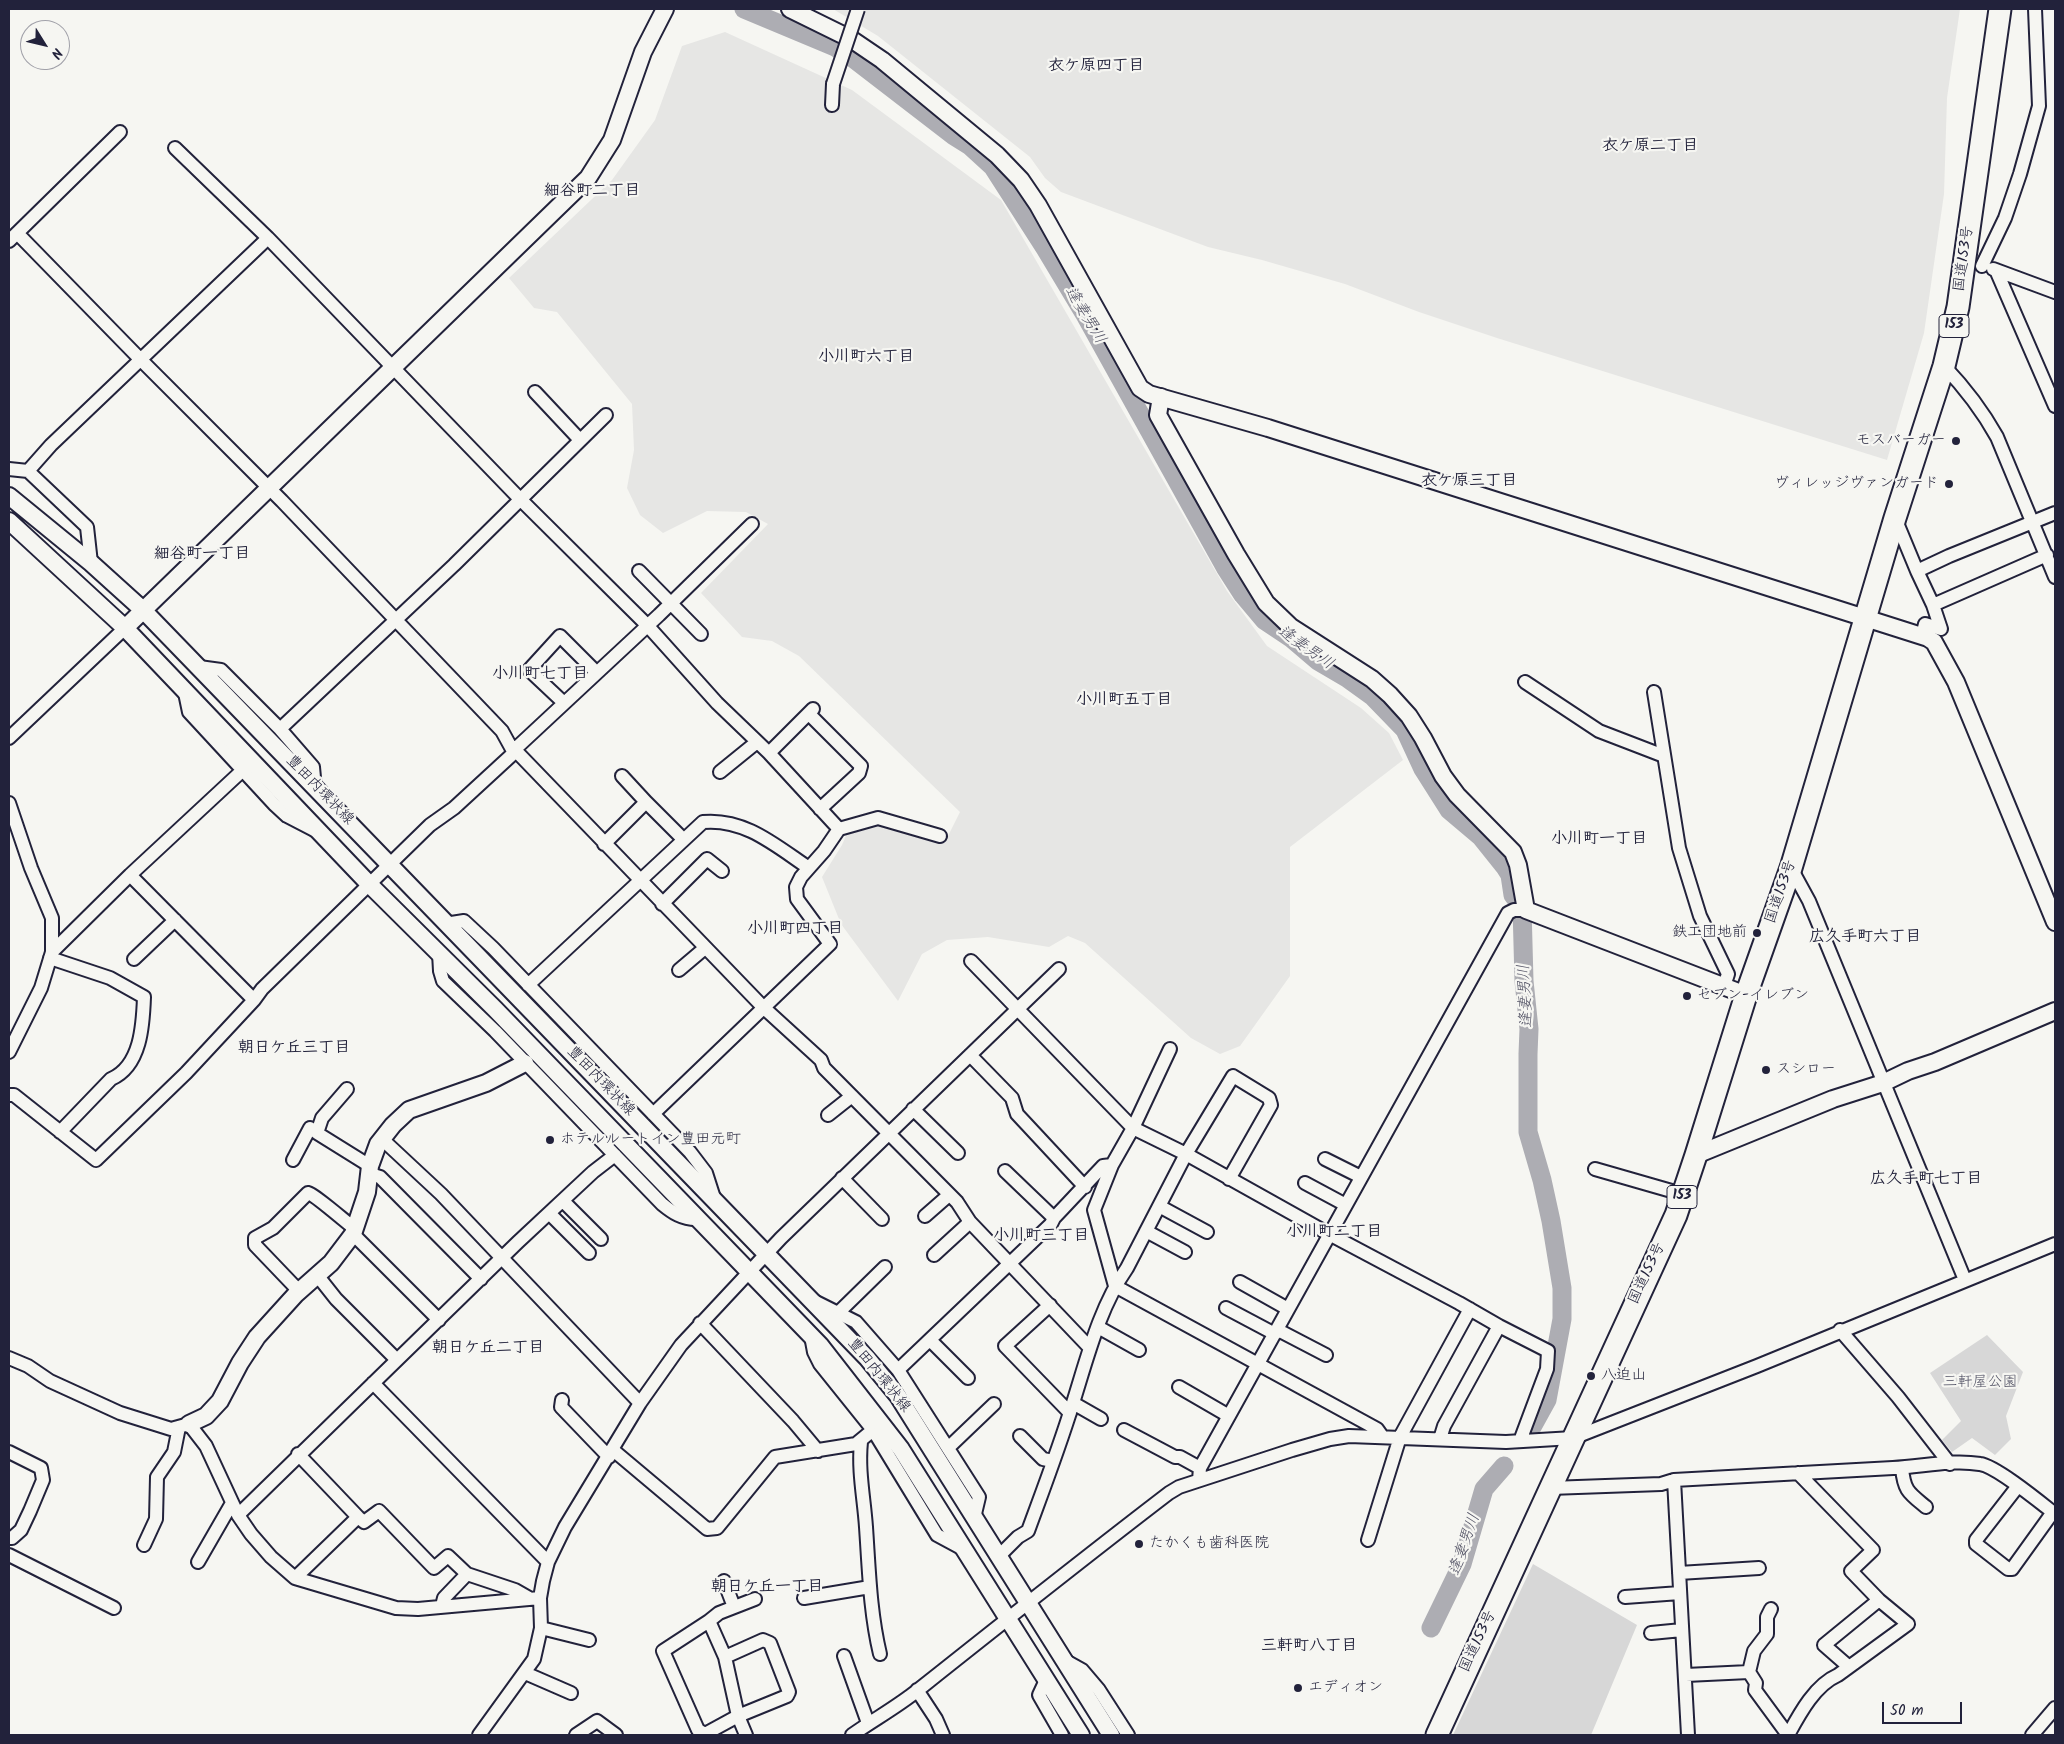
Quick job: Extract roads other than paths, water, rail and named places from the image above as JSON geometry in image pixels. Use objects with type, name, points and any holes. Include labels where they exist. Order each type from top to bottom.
[{"type":"highway","name":"国道153号","points":[[1440,1734],[1550,1488],[1676,1215],[1746,995],[1791,868],[1895,518],[1944,366],[1958,307],[1973,268],[2000,9]]},
{"type":"street","points":[[9,738],[508,258],[588,178],[612,140],[643,52],[665,9]]},
{"type":"street","points":[[790,9],[827,26],[872,52],[998,155],[1021,180],[1038,205],[1140,388],[1149,394],[1268,428],[1865,617],[1922,636],[1934,642],[1945,659],[2055,922]]},
{"type":"street","points":[[832,105],[833,84],[858,9]]},
{"type":"street","points":[[2035,9],[2039,106],[2020,174],[2005,218],[1973,268],[1996,270],[2055,292]]},
{"type":"street","points":[[120,132],[13,237],[140,360],[396,618],[502,732],[514,751],[763,1007],[821,1060],[824,1068],[956,1202],[970,1222],[1090,1348]]},
{"type":"street","points":[[175,148],[268,238],[520,498],[648,625],[705,691],[769,753],[840,830]]},
{"type":"street","points":[[28,471],[51,445],[268,238]]},
{"type":"street","points":[[1996,270],[2055,406]]},
{"type":"street","points":[[1944,366],[1966,389],[1997,437],[2055,577]]},
{"type":"street","points":[[535,392],[580,440]]},
{"type":"street","points":[[1161,397],[1158,416],[1263,599],[1272,611],[1291,627],[1372,679],[1410,716],[1442,776],[1457,795],[1513,852],[1518,866],[1526,910]]},
{"type":"street","points":[[280,729],[454,565],[606,415]]},
{"type":"street","points":[[9,469],[28,471],[87,527],[91,563]]},
{"type":"street","name":"豊田内環状線","points":[[9,496],[91,563],[143,610],[200,667],[390,864],[445,924],[868,1358],[898,1396],[1111,1735]]},
{"type":"street","points":[[1917,571],[2055,513]]},
{"type":"street","points":[[1895,518],[1917,571],[1934,605],[1941,629],[1925,624],[1922,636]]},
{"type":"street","name":"豊田内環状線","points":[[9,521],[125,628],[370,885],[495,1008],[696,1219],[811,1336],[862,1397],[901,1449],[1006,1619],[1081,1735]]},
{"type":"street","points":[[9,1095],[14,1095],[96,1160],[186,1074],[262,989],[390,864],[430,826],[454,808],[563,702],[648,625],[752,524]]},
{"type":"street","points":[[1934,605],[2047,555]]},
{"type":"street","points":[[639,570],[670,604],[702,634]]},
{"type":"street","points":[[563,702],[530,670],[560,636],[596,672]]},
{"type":"street","points":[[200,667],[221,670],[280,729],[312,767],[315,788]]},
{"type":"street","points":[[1525,682],[1599,730],[1664,756]]},
{"type":"street","points":[[184,688],[189,712],[274,804],[287,816],[321,833]]},
{"type":"street","points":[[1654,692],[1679,848],[1700,916],[1728,974],[1724,986]]},
{"type":"street","points":[[769,753],[812,711],[861,766],[859,773],[820,809]]},
{"type":"street","points":[[720,772],[757,742]]},
{"type":"street","points":[[51,955],[130,874],[244,770]]},
{"type":"street","points":[[622,776],[683,838]]},
{"type":"street","points":[[604,844],[646,802]]},
{"type":"street","points":[[9,803],[31,868],[52,918],[51,955],[41,988],[9,1052]]},
{"type":"street","points":[[653,1114],[830,944],[798,899],[796,888],[801,877],[840,830],[878,818],[940,836]]},
{"type":"street","points":[[528,985],[683,838],[703,822],[715,820],[737,824],[750,829],[809,868]]},
{"type":"street","points":[[662,904],[707,858],[722,872]]},
{"type":"street","points":[[1791,868],[1809,901],[1965,1280]]},
{"type":"street","points":[[130,874],[254,1000]]},
{"type":"street","points":[[1199,1474],[1329,1234],[1508,913],[1514,910],[1526,910],[1746,995]]},
{"type":"street","points":[[134,959],[175,920]]},
{"type":"street","points":[[445,924],[464,922],[493,948],[690,1152],[706,1173],[714,1198]]},
{"type":"street","points":[[680,970],[705,948]]},
{"type":"street","points":[[439,953],[440,971],[443,981],[671,1212],[687,1219],[696,1219]]},
{"type":"street","points":[[51,955],[110,978],[144,997],[143,1022],[134,1058],[60,1132]]},
{"type":"street","points":[[971,961],[1133,1128],[1186,1154],[1329,1234],[1499,1326],[1548,1350],[1547,1369],[1520,1441]]},
{"type":"street","points":[[479,1735],[534,1659],[541,1628],[534,1598],[548,1562],[566,1527],[640,1403],[681,1345],[780,1238],[1059,969]]},
{"type":"street","points":[[1696,1155],[1833,1099],[1884,1083],[1908,1071],[1935,1062],[2055,1011]]},
{"type":"street","points":[[557,1015],[562,1025],[563,1044]]},
{"type":"street","points":[[1170,1049],[1133,1128],[1112,1165],[1094,1210],[1115,1286],[1377,1429],[1382,1436]]},
{"type":"street","points":[[970,1055],[1012,1098],[1017,1114],[1085,1187]]},
{"type":"street","points":[[578,1059],[588,1059],[604,1064]]},
{"type":"street","points":[[9,1358],[28,1366],[50,1381],[120,1413],[171,1429],[206,1416],[220,1401],[257,1336],[299,1291],[331,1263],[354,1231],[366,1192],[370,1170],[378,1144],[382,1139],[409,1110],[486,1083],[525,1063]]},
{"type":"street","points":[[998,1557],[1018,1537],[1028,1531],[1072,1408],[1090,1348],[1115,1286],[1127,1268],[1186,1154],[1233,1076],[1269,1098],[1271,1105],[1229,1179]]},
{"type":"street","points":[[293,1160],[310,1128],[322,1118],[347,1089]]},
{"type":"street","points":[[558,1096],[584,1102]]},
{"type":"street","points":[[828,1115],[852,1096]]},
{"type":"street","points":[[913,1109],[958,1153]]},
{"type":"street","points":[[310,1128],[380,1177],[481,1278]]},
{"type":"street","points":[[382,1139],[441,1194],[640,1403]]},
{"type":"street","points":[[238,1515],[298,1454],[481,1278],[593,1172],[615,1155]]},
{"type":"street","points":[[1324,1159],[1361,1177]]},
{"type":"street","points":[[898,1370],[1051,1224],[1054,1218],[1103,1166],[1112,1165]]},
{"type":"street","points":[[1595,1169],[1682,1194]]},
{"type":"street","points":[[1005,1171],[1054,1218]]},
{"type":"street","points":[[842,1178],[882,1220]]},
{"type":"street","points":[[1305,1183],[1346,1205]]},
{"type":"street","points":[[299,1291],[255,1245],[255,1238],[273,1228],[308,1193],[313,1194],[354,1231],[439,1320]]},
{"type":"street","points":[[924,1216],[949,1195]]},
{"type":"street","points":[[563,1201],[601,1238]]},
{"type":"street","points":[[1159,1206],[1207,1232]]},
{"type":"street","points":[[550,1214],[589,1253]]},
{"type":"street","points":[[934,1254],[970,1222]]},
{"type":"street","points":[[1146,1231],[1185,1252]]},
{"type":"street","points":[[852,1735],[917,1690],[1029,1603],[1058,1577],[1168,1493],[1199,1474],[1330,1439],[1349,1436],[1520,1441],[1573,1438],[1757,1366],[1840,1330],[2055,1244]]},
{"type":"street","points":[[839,1312],[885,1267]]},
{"type":"street","points":[[317,1275],[336,1299],[397,1360]]},
{"type":"street","points":[[1240,1282],[1288,1309]]},
{"type":"street","points":[[812,1300],[856,1322],[898,1370],[979,1497],[974,1518]]},
{"type":"street","points":[[1050,1305],[1005,1346],[1072,1408],[1101,1419]]},
{"type":"street","points":[[1226,1308],[1326,1355]]},
{"type":"street","points":[[1368,1540],[1400,1437],[1470,1309]]},
{"type":"street","points":[[700,1323],[793,1421],[818,1451]]},
{"type":"street","points":[[1440,1439],[1444,1426],[1499,1326]]},
{"type":"street","points":[[1098,1327],[1139,1350]]},
{"type":"street","points":[[1840,1330],[1898,1397],[1950,1464]]},
{"type":"street","points":[[811,1336],[814,1352],[820,1364],[873,1430],[937,1535],[963,1549]]},
{"type":"street","points":[[930,1340],[968,1378]]},
{"type":"street","points":[[373,1383],[548,1562]]},
{"type":"street","points":[[1179,1387],[1229,1416]]},
{"type":"street","points":[[562,1400],[561,1407],[611,1453],[707,1529],[717,1528],[775,1457],[861,1442],[873,1430]]},
{"type":"street","points":[[948,1448],[994,1404]]},
{"type":"street","points":[[184,1425],[206,1446],[238,1515],[251,1534],[271,1557],[295,1578],[390,1607],[418,1609],[534,1598]]},
{"type":"street","points":[[144,1545],[156,1519],[157,1477],[174,1452],[184,1425]]},
{"type":"street","points":[[1124,1430],[1175,1457],[1180,1457],[1199,1474]]},
{"type":"street","points":[[1020,1436],[1043,1459],[1053,1461]]},
{"type":"street","points":[[861,1442],[861,1488],[875,1632],[880,1654]]},
{"type":"street","points":[[9,1452],[41,1468],[43,1480],[21,1530],[12,1538],[9,1538]]},
{"type":"street","points":[[298,1454],[358,1517],[364,1522],[379,1510],[434,1568],[448,1556],[467,1574],[534,1598]]},
{"type":"street","points":[[1550,1488],[1661,1484],[1674,1480],[1950,1464],[1981,1464],[1993,1468],[2018,1486],[2054,1513],[2012,1569],[2008,1569],[1976,1544],[1976,1540],[2018,1486]]},
{"type":"street","points":[[1902,1468],[1903,1484],[1906,1491],[1926,1507]]},
{"type":"street","points":[[1748,1672],[1756,1683],[1756,1690],[1788,1734],[1800,1714],[1827,1680],[1838,1675],[1908,1624],[1879,1600],[1851,1571],[1873,1550],[1798,1473]]},
{"type":"street","points":[[1674,1480],[1688,1735]]},
{"type":"street","points":[[198,1562],[232,1503]]},
{"type":"street","points":[[295,1578],[358,1517]]},
{"type":"street","points":[[9,1556],[114,1608]]},
{"type":"street","points":[[1678,1573],[1759,1568]]},
{"type":"street","points":[[442,1606],[444,1598],[467,1574]]},
{"type":"street","points":[[724,1581],[734,1607]]},
{"type":"street","points":[[804,1598],[870,1587]]},
{"type":"street","points":[[1625,1597],[1680,1593]]},
{"type":"street","points":[[725,1657],[763,1640],[770,1643],[790,1692],[787,1696],[738,1716],[705,1734],[701,1734],[663,1655],[663,1651],[666,1647],[709,1620],[755,1599]]},
{"type":"street","points":[[1848,1666],[1824,1645],[1879,1600]]},
{"type":"street","points":[[1748,1672],[1754,1651],[1767,1634],[1767,1616],[1771,1609]]},
{"type":"street","points":[[709,1620],[725,1657],[738,1716],[746,1735]]},
{"type":"street","points":[[541,1628],[589,1640]]},
{"type":"street","points":[[1651,1633],[1682,1630]]},
{"type":"street","points":[[844,1656],[868,1724]]},
{"type":"street","points":[[1064,1660],[1082,1670],[1099,1690],[1128,1735]]},
{"type":"street","points":[[525,1672],[571,1693]]},
{"type":"street","points":[[1686,1675],[1748,1672]]},
{"type":"street","points":[[1046,1680],[1039,1695],[1062,1735]]},
{"type":"street","points":[[917,1690],[936,1719],[943,1735]]},
{"type":"street","points":[[2032,1735],[2055,1708]]},
{"type":"street","points":[[576,1735],[596,1721],[616,1735]]},
{"type":"waterway","name":"逢妻男川","points":[[744,9],[835,47],[854,59],[954,136],[970,146],[993,167],[1084,313],[1225,567],[1243,595],[1264,620],[1291,638],[1318,661],[1347,678],[1372,696],[1405,730],[1423,769],[1449,810],[1481,837],[1510,875],[1513,895],[1522,907],[1524,981],[1529,1029],[1528,1132],[1542,1180],[1551,1221],[1562,1288],[1562,1319],[1547,1400],[1531,1429]]},
{"type":"waterway","name":"逢妻男川","points":[[1431,1628],[1462,1564],[1484,1489],[1504,1466]]},
{"type":"place","name":"モスバーガー","points":[[1956,441]]},
{"type":"place","name":"ヴィレッジヴァンガード","points":[[1949,484]]},
{"type":"place","name":"鉄工団地前","points":[[1757,933]]},
{"type":"place","name":"セブン-イレブン","points":[[1687,996]]},
{"type":"place","name":"スシロー","points":[[1766,1070]]},
{"type":"place","name":"ホテルルートイン豊田元町","points":[[550,1140]]},
{"type":"place","name":"八迫山","points":[[1591,1376]]},
{"type":"place","name":"たかくも歯科医院","points":[[1139,1544]]},
{"type":"place","name":"エディオン","points":[[1298,1688]]},
{"type":"district","name":"衣ケ原四丁目","points":[[1096,67]]},
{"type":"district","name":"衣ケ原二丁目","points":[[1650,147]]},
{"type":"district","name":"細谷町二丁目","points":[[592,192]]},
{"type":"district","name":"小川町六丁目","points":[[866,358]]},
{"type":"district","name":"衣ケ原三丁目","points":[[1469,482]]},
{"type":"district","name":"細谷町一丁目","points":[[202,555]]},
{"type":"district","name":"小川町七丁目","points":[[540,675]]},
{"type":"district","name":"小川町五丁目","points":[[1124,701]]},
{"type":"district","name":"小川町一丁目","points":[[1599,840]]},
{"type":"district","name":"小川町四丁目","points":[[795,930]]},
{"type":"district","name":"広久手町六丁目","points":[[1865,938]]},
{"type":"district","name":"朝日ケ丘三丁目","points":[[294,1049]]},
{"type":"district","name":"広久手町七丁目","points":[[1926,1180]]},
{"type":"district","name":"小川町二丁目","points":[[1334,1233]]},
{"type":"district","name":"小川町三丁目","points":[[1041,1237]]},
{"type":"district","name":"朝日ケ丘二丁目","points":[[488,1349]]},
{"type":"district","name":"朝日ケ丘一丁目","points":[[767,1588]]},
{"type":"district","name":"三軒町八丁目","points":[[1309,1647]]},
{"type":"park label","name":"三軒屋公園","points":[[1980,1383]]}]
